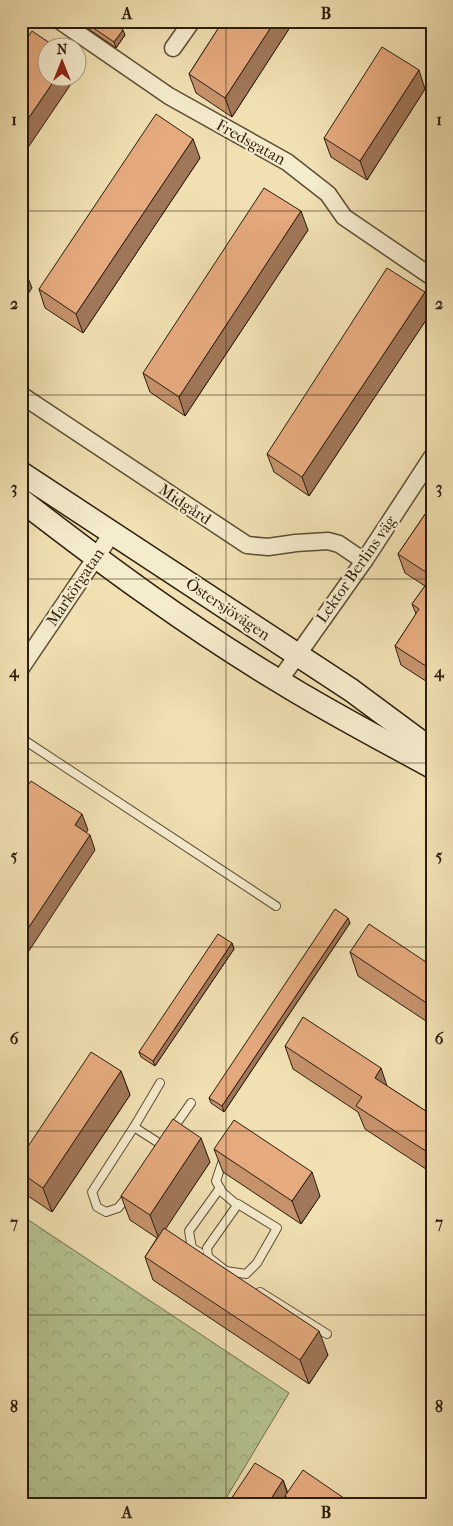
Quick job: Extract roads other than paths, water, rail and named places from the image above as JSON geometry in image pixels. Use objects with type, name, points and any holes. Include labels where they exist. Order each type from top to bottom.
[{"type":"main road","name":"Östersjövägen","points":[[21,473],[351,690],[432,750]]},
{"type":"main road","name":"Östersjövägen","points":[[21,500],[96,558],[185,621],[279,681],[432,767]]},
{"type":"street","name":"Fredsgatan","points":[[60,21],[169,96],[287,162],[328,194],[344,217],[432,277]]},
{"type":"street","points":[[173,48],[192,21]]},
{"type":"street","name":"Midgård","points":[[21,395],[247,545],[268,547],[328,541],[339,544],[364,561]]},
{"type":"street","name":"Lektor Berlins väg","points":[[279,681],[364,561],[432,457]]},
{"type":"street","name":"Markörgatan","points":[[21,668],[113,532]]},
{"type":"lane","points":[[21,738],[276,906]]},
{"type":"lane","points":[[135,1186],[118,1208],[106,1212],[97,1207],[92,1192],[160,1083]]},
{"type":"lane","points":[[134,1127],[160,1148],[191,1103]]},
{"type":"lane","points":[[226,1152],[219,1167],[216,1182],[220,1188],[238,1204],[277,1228],[257,1263],[246,1274],[226,1271]]},
{"type":"lane","points":[[220,1188],[190,1232],[192,1248],[243,1282]]},
{"type":"lane","points":[[208,1257],[207,1248],[238,1204]]},
{"type":"lane","points":[[252,1287],[327,1334]]}]
